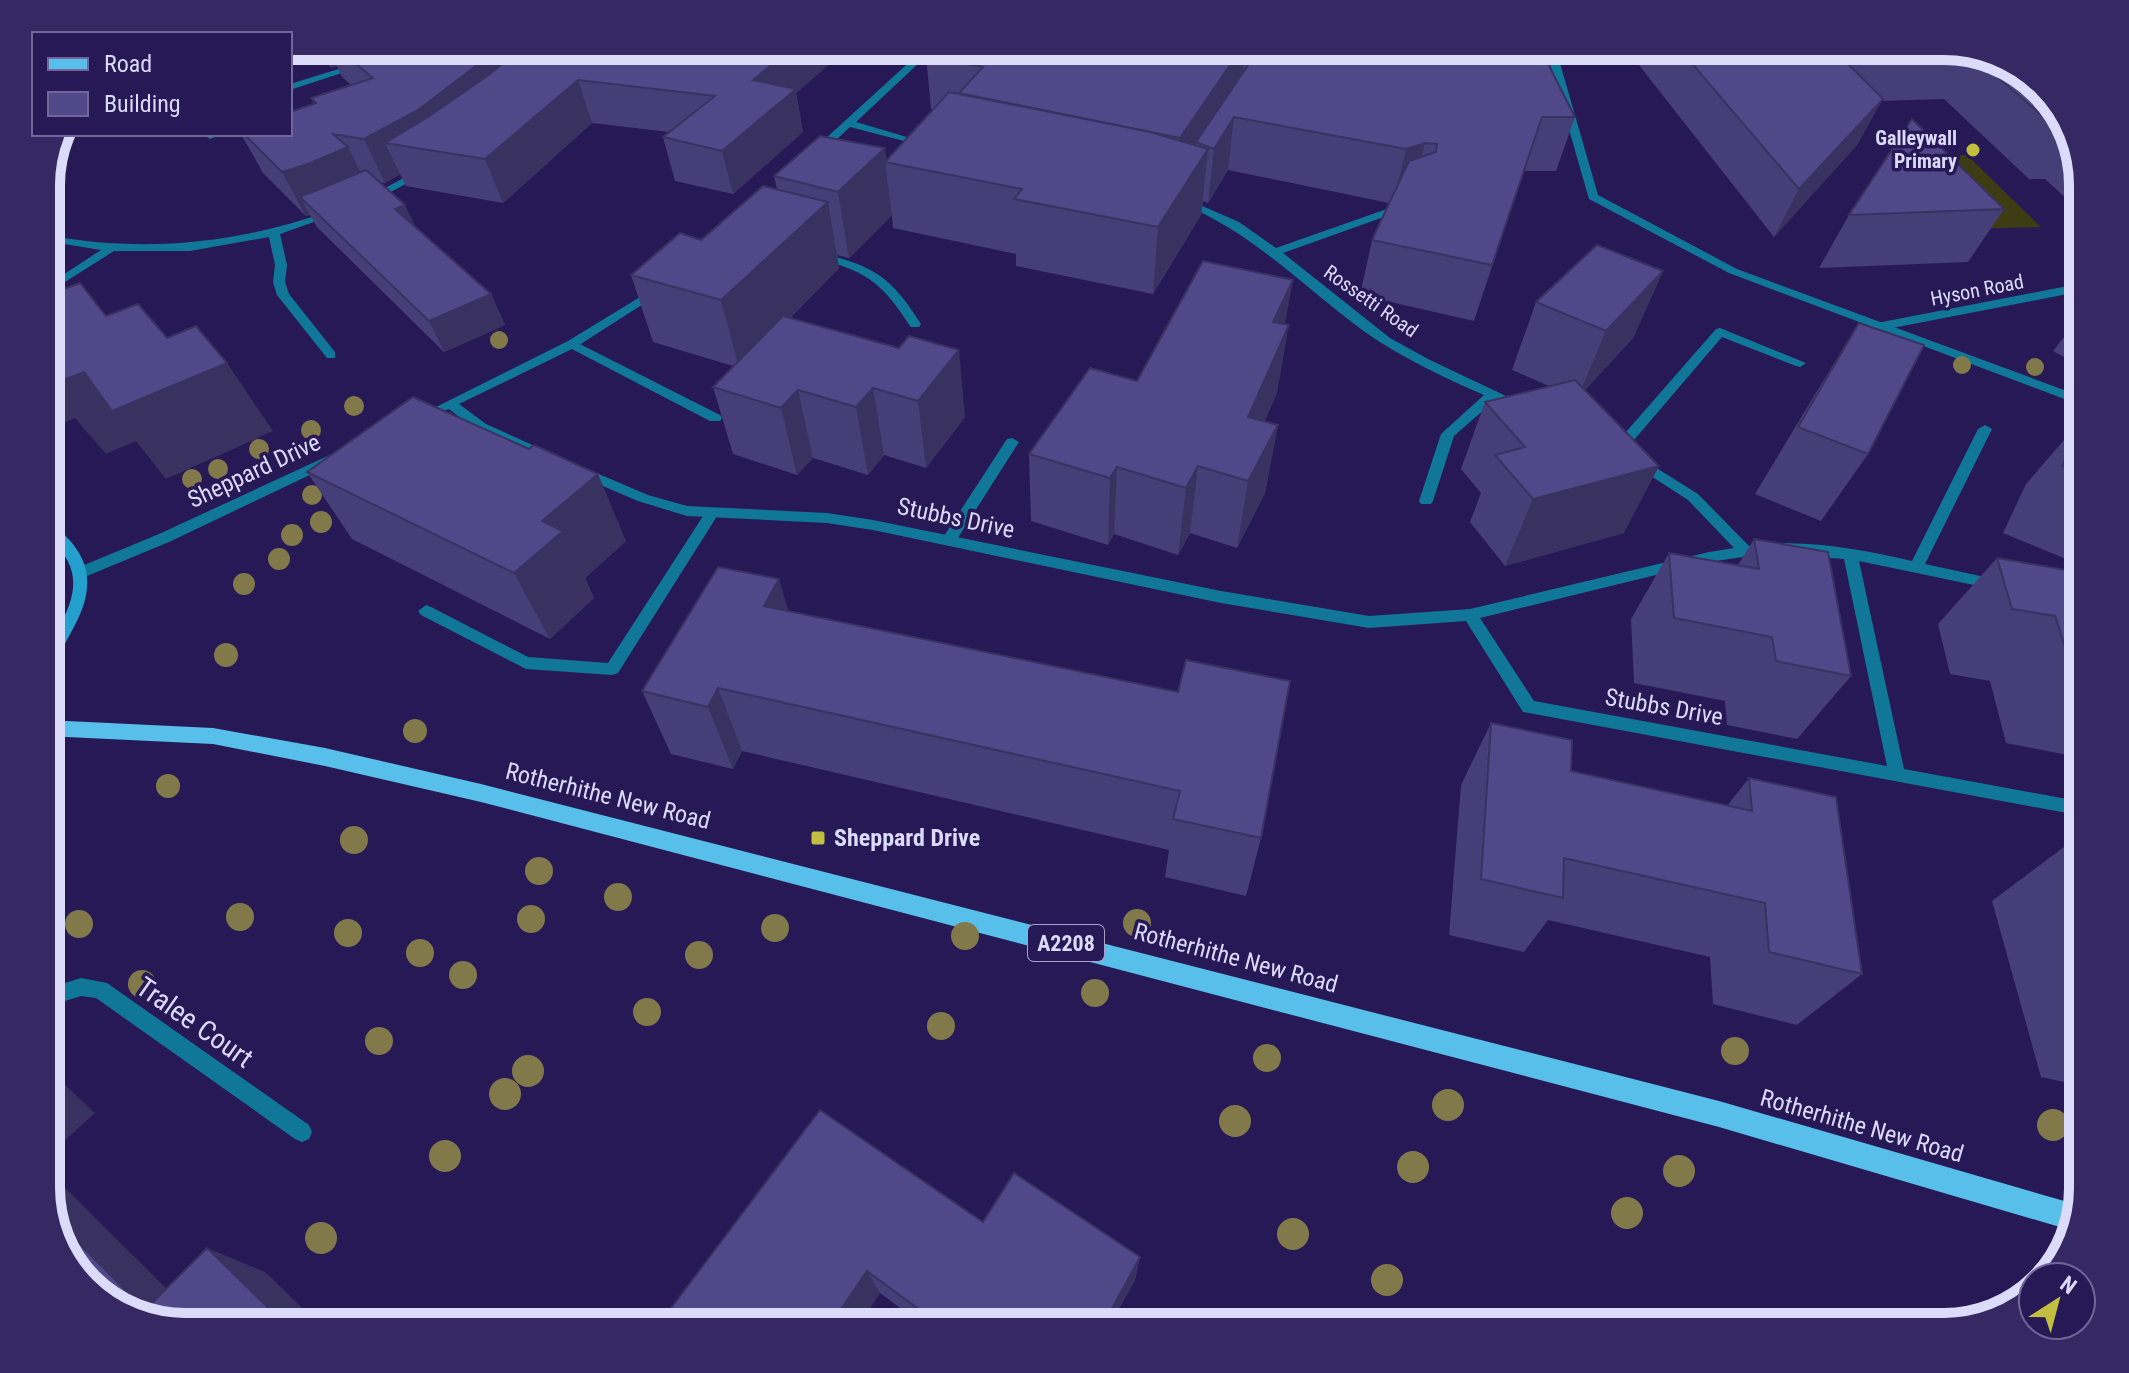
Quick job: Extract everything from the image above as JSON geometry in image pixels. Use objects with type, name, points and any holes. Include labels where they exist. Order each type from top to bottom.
[{"type":"main road","points":[[60,540],[74,553],[82,572],[81,596],[72,620],[60,638]]},
{"type":"main road","name":"Rotherhithe New Road","points":[[60,729],[213,736],[325,757],[481,793],[1719,1114],[2066,1215]]},
{"type":"street","points":[[292,86],[379,60]]},
{"type":"street","points":[[804,165],[917,60]]},
{"type":"street","points":[[1554,60],[1593,197],[1733,271],[2069,397]]},
{"type":"street","points":[[849,123],[943,149]]},
{"type":"street","points":[[353,206],[407,181],[436,161]]},
{"type":"street","name":"Rossetti Road","points":[[1188,188],[1175,198],[1237,225],[1370,330],[1395,346],[1534,413]]},
{"type":"street","name":"Rossetti Road","points":[[1274,252],[1417,202]]},
{"type":"street","points":[[60,240],[110,249],[167,249],[274,233],[338,211]]},
{"type":"street","points":[[274,233],[283,295],[331,355]]},
{"type":"street","points":[[60,282],[110,249]]},
{"type":"street","points":[[803,252],[876,274],[894,290],[915,324]]},
{"type":"street","points":[[572,344],[627,311],[674,277]]},
{"type":"street","name":"Hyson Road","points":[[1877,327],[2069,290]]},
{"type":"street","points":[[1617,451],[1720,332],[1800,363]]},
{"type":"street","points":[[572,344],[715,418]]},
{"type":"street","name":"Stubbs Drive","points":[[572,344],[443,407],[481,427],[643,498],[687,511],[827,518],[1331,618],[1398,622],[1470,615],[1744,550],[1793,548],[1850,554],[2007,587]]},
{"type":"street","points":[[1426,501],[1448,434],[1493,394]]},
{"type":"street","points":[[1917,566],[1985,429]]},
{"type":"street","points":[[949,540],[1012,442]]},
{"type":"street","points":[[1603,445],[1646,465],[1693,497],[1744,550]]},
{"type":"street","name":"Sheppard Drive","points":[[82,572],[164,538],[350,451]]},
{"type":"street","points":[[426,611],[526,663],[612,669],[712,513]]},
{"type":"street","points":[[1850,554],[1897,775]]},
{"type":"street","name":"Stubbs Drive","points":[[1470,615],[1529,707],[2069,806]]},
{"type":"street","name":"Tralee Court","points":[[60,994],[81,987],[100,989],[302,1132]]},
{"type":"shaded area","points":[[1967,155],[2041,227],[1961,229],[1893,157]]},
{"type":"building","points":[[352,60],[484,60],[418,110],[364,139],[333,134],[348,147],[308,164],[282,172],[246,136],[292,136],[292,111],[316,103],[311,98],[373,78]]},
{"type":"building","points":[[507,60],[777,60],[753,80],[796,89],[722,151],[663,137],[715,96],[578,80],[485,159],[385,143]]},
{"type":"building","points":[[947,60],[1233,60],[1180,138],[959,93],[983,67]]},
{"type":"building","points":[[1252,60],[1546,60],[1575,117],[1542,117],[1492,265],[1372,240],[1409,161],[1436,152],[1437,144],[1425,143],[1406,149],[1234,117],[1214,149],[1196,142]]},
{"type":"building","points":[[1689,60],[1844,60],[1883,99],[1799,189]]},
{"type":"building","points":[[1988,68],[2013,81],[2032,97],[2053,125]]},
{"type":"building","points":[[949,92],[1150,132],[1208,149],[1158,227],[1014,199],[1022,189],[885,162]]},
{"type":"building","points":[[1912,119],[2004,209],[1849,215]]},
{"type":"building","points":[[820,136],[885,148],[838,192],[774,176]]},
{"type":"building","points":[[366,170],[405,205],[395,209],[491,294],[429,321],[300,197]]},
{"type":"building","points":[[763,186],[828,202],[721,300],[631,275],[680,233],[701,240]]},
{"type":"building","points":[[1597,245],[1663,271],[1606,331],[1536,302]]},
{"type":"building","points":[[1203,261],[1293,280],[1273,322],[1289,325],[1248,417],[1278,425],[1248,481],[1198,466],[1186,488],[1117,467],[1110,478],[1029,454],[1090,368],[1137,381]]},
{"type":"building","points":[[80,283],[106,316],[138,304],[167,338],[196,326],[227,363],[112,411],[84,372],[60,382],[60,290]]},
{"type":"building","points":[[783,316],[899,348],[909,336],[959,350],[918,401],[873,388],[856,407],[798,390],[781,408],[713,387]]},
{"type":"building","points":[[1859,323],[1924,345],[1868,454],[1798,427]]},
{"type":"building","points":[[1575,380],[1659,466],[1533,499],[1495,455],[1525,447],[1485,402]]},
{"type":"building","points":[[413,397],[529,449],[534,445],[598,474],[542,521],[563,531],[514,573],[307,472]]},
{"type":"building","points":[[2069,451],[2069,468],[2062,466]]},
{"type":"building","points":[[1754,539],[1828,552],[1851,676],[1776,661],[1772,637],[1674,618],[1669,553],[1759,569]]},
{"type":"building","points":[[1997,558],[2069,571],[2069,659],[2055,616],[2012,609]]},
{"type":"building","points":[[718,567],[779,579],[764,606],[1178,692],[1186,660],[1290,681],[1261,838],[1173,819],[1180,791],[718,688],[708,707],[642,691]]},
{"type":"building","points":[[1491,723],[1572,740],[1571,771],[1752,811],[1749,778],[1836,797],[1862,974],[1769,952],[1765,903],[1564,858],[1563,898],[1481,879]]},
{"type":"building","points":[[820,1110],[983,1222],[1014,1173],[1140,1257],[1110,1313],[924,1313],[867,1271],[838,1313],[668,1313]]},
{"type":"building","points":[[69,1233],[138,1303],[116,1292],[91,1270]]},
{"type":"building","points":[[207,1248],[274,1313],[185,1313],[148,1307]]},
{"type":"place","name":"Galleywall Primary","points":[[1973,150]]},
{"type":"place","name":"Sheppard Drive","points":[[818,838]]}]
